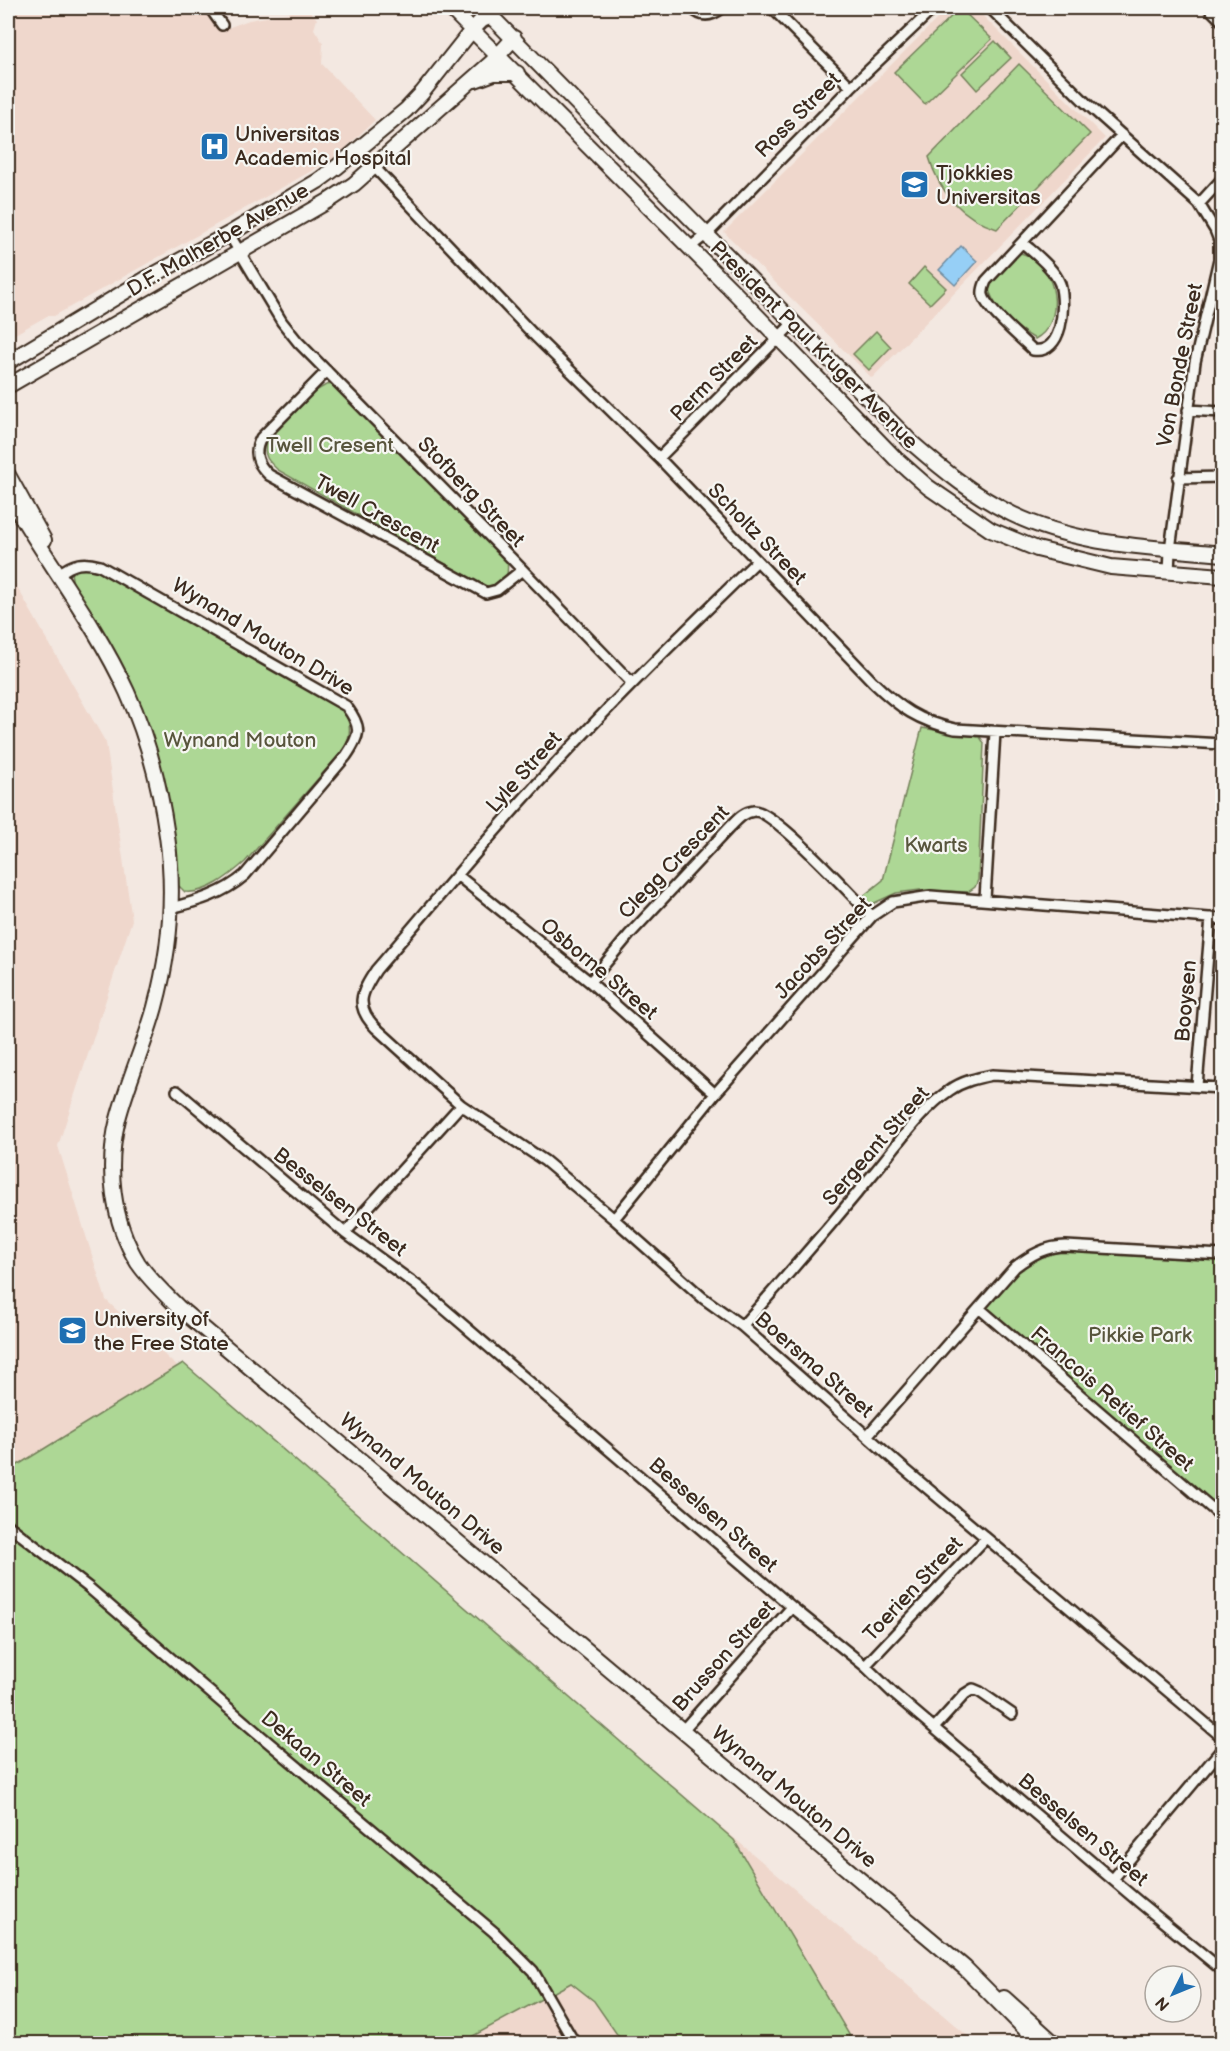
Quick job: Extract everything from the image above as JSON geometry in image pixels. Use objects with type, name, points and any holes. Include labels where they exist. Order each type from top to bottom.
[{"type":"street","points":[[212,8],[222,25]]},
{"type":"street","name":"President Paul Kruger Avenue","points":[[450,8],[517,73],[895,458],[928,488],[991,530],[1037,549],[1111,567],[1222,576]]},
{"type":"street","points":[[692,8],[697,13],[712,15],[722,8]]},
{"type":"street","points":[[772,8],[851,87]]},
{"type":"street","name":"Ross Street","points":[[689,248],[707,234],[851,87],[934,8]]},
{"type":"street","name":"Von Bonde Street","points":[[990,8],[1086,103],[1199,204],[1215,230],[1220,250],[1195,362],[1178,478],[1170,550],[1170,573]]},
{"type":"street","points":[[1209,8],[1222,21]]},
{"type":"street","name":"President Paul Kruger Avenue","points":[[487,12],[912,443],[949,475],[1011,514],[1061,533],[1119,544],[1222,554]]},
{"type":"street","name":"D.F. Malherbe Avenue","points":[[8,362],[146,279],[229,234],[318,181],[359,151],[422,93],[487,12]]},
{"type":"street","name":"D.F. Malherbe Avenue","points":[[9,385],[330,200],[375,167],[499,55],[514,38]]},
{"type":"street","points":[[466,84],[494,73],[517,73]]},
{"type":"street","points":[[1023,243],[1050,268],[1059,283],[1061,292],[1062,306],[1056,341],[1052,346],[1041,351],[1033,350],[990,308],[982,293],[986,281],[1122,135]]},
{"type":"street","name":"Scholtz Street","points":[[359,151],[532,333],[659,459],[873,682],[909,714],[955,729],[1222,744]]},
{"type":"street","points":[[1199,204],[1222,179]]},
{"type":"street","name":"Stofberg Street","points":[[229,234],[282,322],[632,683]]},
{"type":"street","name":"Perm Street","points":[[659,459],[794,322]]},
{"type":"street","name":"Twell Crescent","points":[[327,371],[261,438],[256,454],[261,468],[269,475],[368,530],[486,593],[497,590],[522,570]]},
{"type":"street","points":[[1188,410],[1222,412]]},
{"type":"street","name":"Wynand Mouton Drive","points":[[8,475],[38,528],[59,573]]},
{"type":"street","points":[[1178,478],[1222,477]]},
{"type":"street","name":"Wynand Mouton Drive","points":[[8,494],[26,526],[59,573],[127,691],[143,730],[160,792],[168,837],[171,908],[168,943],[155,1006],[118,1119],[114,1146],[114,1193],[117,1216],[126,1241],[140,1265],[178,1307],[964,1968],[1040,2039],[1054,2043]]},
{"type":"street","points":[[974,519],[985,499]]},
{"type":"street","name":"Lyle Street","points":[[376,1028],[367,1019],[362,1008],[361,996],[376,970],[548,772],[632,683],[757,561]]},
{"type":"street","name":"Wynand Mouton Drive","points":[[59,573],[83,562],[100,566],[346,706],[358,726],[356,743],[245,874],[216,894],[171,908]]},
{"type":"street","points":[[985,899],[995,732]]},
{"type":"street","name":"Clegg Crescent","points":[[590,982],[628,935],[743,814],[756,811],[768,816],[808,851],[872,916]]},
{"type":"street","name":"Osborne Street","points":[[457,875],[590,982],[715,1094]]},
{"type":"street","name":"Jacobs Street","points":[[614,1219],[715,1094],[872,916],[893,902],[931,896],[1222,919]]},
{"type":"street","name":"Booysen","points":[[1197,1086],[1211,918]]},
{"type":"street","name":"Boersma Street","points":[[376,1028],[461,1105],[545,1161],[703,1298],[742,1326],[986,1538],[1222,1737]]},
{"type":"street","name":"Sergeant Street","points":[[742,1326],[805,1256],[915,1123],[942,1096],[962,1083],[992,1075],[1222,1088]]},
{"type":"street","name":"Besselsen Street","points":[[177,1091],[345,1233],[419,1287],[792,1607],[865,1666],[894,1694],[1222,1970]]},
{"type":"street","points":[[345,1233],[461,1105]]},
{"type":"street","points":[[867,1436],[1015,1267],[1028,1257],[1055,1246],[1222,1255]]},
{"type":"street","name":"Francois Retief Street","points":[[979,1308],[1222,1517]]},
{"type":"street","name":"Dekaan Street","points":[[8,1525],[88,1587],[494,1932],[533,1971],[575,2043]]},
{"type":"street","name":"Toerien Street","points":[[865,1666],[986,1538]]},
{"type":"street","name":"Brusson Street","points":[[682,1730],[792,1607]]},
{"type":"street","points":[[934,1728],[965,1694],[973,1689],[1012,1714]]},
{"type":"street","points":[[1113,1879],[1222,1749]]},
{"type":"shaded area","name":"Universitas Academic Hospital","points":[[8,8],[200,8],[222,30],[249,20],[289,13],[294,8],[307,8],[317,19],[314,29],[323,43],[322,64],[375,120],[336,157],[54,316],[47,316],[8,338]]},
{"type":"shaded area","name":"Tjokkies Universitas","points":[[948,8],[975,8],[1105,138],[872,378],[724,232]]},
{"type":"shaded area","name":"University of the Free State","points":[[8,571],[106,743],[132,920],[58,1146],[106,1300],[172,1362],[976,2043],[8,2043]]},
{"type":"green space","points":[[960,8],[992,39],[925,104],[894,72]]},
{"type":"green space","points":[[995,41],[1011,58],[977,90],[962,73]]},
{"type":"green space","points":[[1019,64],[1090,134],[997,229],[973,218],[954,202],[939,181],[929,157]]},
{"type":"green space","points":[[1021,253],[1033,258],[1042,267],[1053,288],[1054,312],[1044,332],[1035,339],[1006,317],[995,302],[988,286],[999,272]]},
{"type":"green space","points":[[924,267],[946,288],[930,304],[909,284]]},
{"type":"green space","points":[[876,331],[891,347],[869,370],[853,354]]},
{"type":"green space","name":"Twell Cresent","points":[[336,384],[506,553],[508,570],[501,584],[490,589],[278,470],[269,461],[265,451],[266,443],[314,392],[326,385]]},
{"type":"green space","name":"Wynand Mouton","points":[[89,561],[339,700],[348,719],[349,736],[344,749],[245,862],[225,878],[201,890],[185,892],[177,884],[167,795],[150,730],[127,677],[73,584],[71,573],[74,565]]},
{"type":"green space","name":"Kwarts","points":[[922,728],[980,737],[984,743],[978,880],[975,887],[968,892],[920,890],[896,893],[870,905],[863,896],[883,880]]},
{"type":"green space","name":"Pikkie Park","points":[[1049,1247],[1222,1257],[1222,1511],[981,1308],[1011,1267]]},
{"type":"green space","name":"University of the Free State","points":[[183,1363],[734,1840],[854,2043],[623,2043],[594,2001],[571,1983],[460,2043],[8,2044],[8,1471]]},
{"type":"water","points":[[961,246],[977,261],[955,285],[939,270]]},
{"type":"place","name":"Universitas Academic Hospital","points":[[214,146]]},
{"type":"place","name":"Tjokkies Universitas","points":[[915,185]]},
{"type":"place","name":"University of the Free State","points":[[73,1331]]}]
